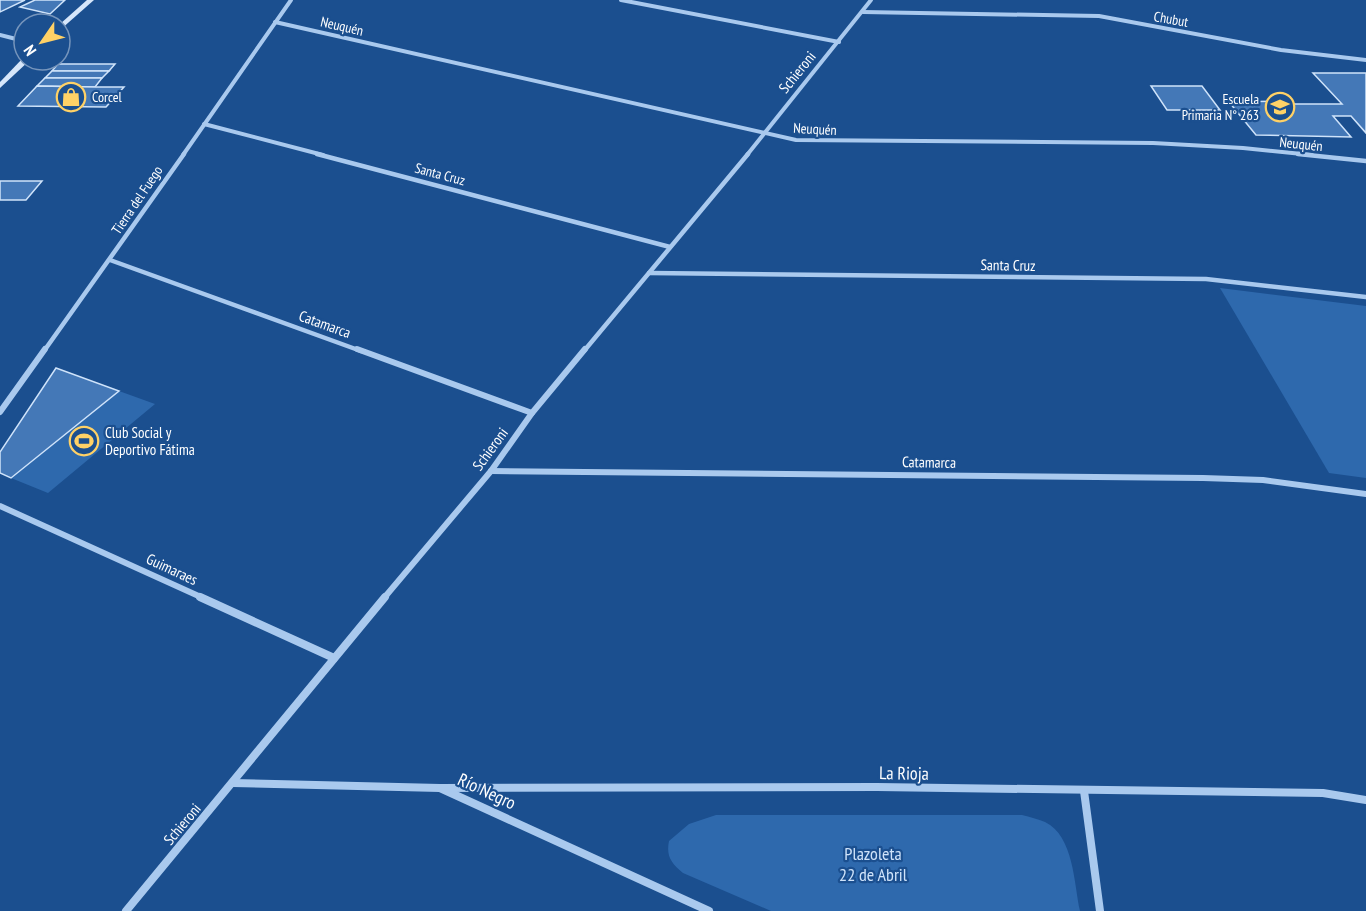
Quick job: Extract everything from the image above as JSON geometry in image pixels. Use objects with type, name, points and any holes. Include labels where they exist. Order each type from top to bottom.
[{"type":"main road","points":[[72,17],[91,0]]},
{"type":"main road","points":[[0,86],[14,72]]},
{"type":"street","name":"Tierra del Fuego","points":[[0,412],[110,260],[291,0]]},
{"type":"street","points":[[621,0],[839,42]]},
{"type":"street","name":"Schieroni","points":[[126,911],[491,471],[532,413],[766,132],[864,12],[871,0]]},
{"type":"street","name":"Chubut","points":[[864,12],[1099,16],[1281,50],[1366,60]]},
{"type":"street","name":"Neuquén","points":[[275,22],[796,140],[1153,143],[1243,148],[1366,161]]},
{"type":"street","name":"Santa Cruz","points":[[204,124],[670,247]]},
{"type":"street","name":"Catamarca","points":[[110,260],[532,413]]},
{"type":"street","name":"Santa Cruz","points":[[649,273],[1206,279],[1366,297]]},
{"type":"street","name":"Catamarca","points":[[491,471],[1203,478],[1263,480],[1366,494]]},
{"type":"street","name":"Guimaraes","points":[[0,506],[334,658]]},
{"type":"street","name":"Río Negro","points":[[233,783],[440,788],[709,911]]},
{"type":"street","name":"La Rioja","points":[[440,788],[877,787],[1323,793],[1366,800]]},
{"type":"street","points":[[1083,791],[1100,911]]},
{"type":"green space","points":[[1220,288],[1366,306],[1366,478],[1329,473]]},
{"type":"green space","name":"Club Social y Deportivo Fátima","points":[[119,391],[155,404],[48,493],[11,478]]},
{"type":"green space","name":"Plazoleta 22 de Abril","points":[[716,815],[1022,815],[1045,822],[1062,838],[1071,862],[1080,911],[771,911],[683,873],[670,859],[669,841],[689,824]]},
{"type":"building","points":[[0,0],[25,0],[0,12]]},
{"type":"building","points":[[35,0],[65,0],[52,12],[20,7]]},
{"type":"building","points":[[72,64],[115,64],[109,71],[72,71]]},
{"type":"building","points":[[109,71],[102,78],[45,78],[51,72]]},
{"type":"building","points":[[1313,73],[1366,73],[1366,133],[1351,116],[1333,116],[1351,137],[1256,135],[1229,102],[1285,101],[1289,104],[1342,104]]},
{"type":"building","points":[[45,78],[102,78],[95,87],[37,86]]},
{"type":"building","name":"Corcel","points":[[37,86],[124,87],[106,107],[18,106]]},
{"type":"building","points":[[1151,86],[1202,86],[1220,110],[1167,110]]},
{"type":"building","points":[[0,181],[42,181],[26,200],[0,200]]},
{"type":"building","points":[[56,368],[119,391],[11,478],[0,473],[0,452]]},
{"type":"place","name":"Corcel","points":[[71,97]]},
{"type":"place","name":"Escuela Primaria N° 263","points":[[1280,107]]},
{"type":"place","name":"Club Social y Deportivo Fátima","points":[[84,441]]}]
